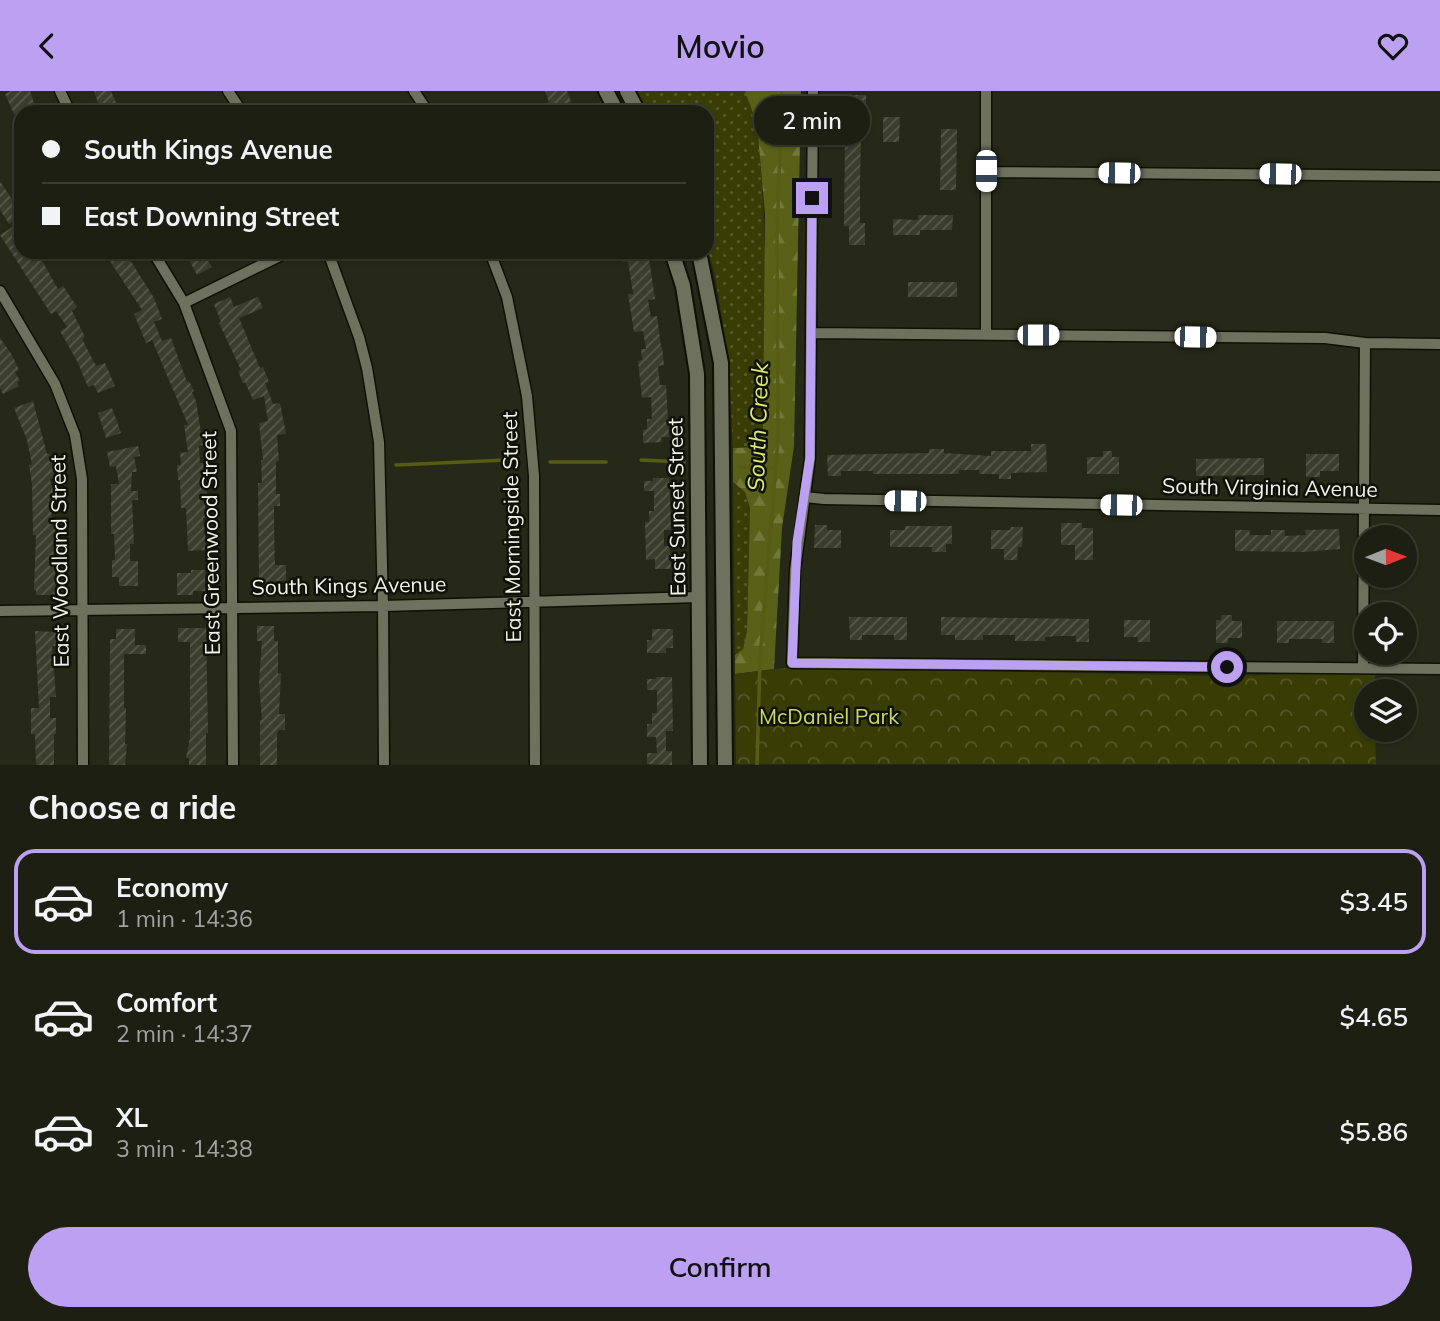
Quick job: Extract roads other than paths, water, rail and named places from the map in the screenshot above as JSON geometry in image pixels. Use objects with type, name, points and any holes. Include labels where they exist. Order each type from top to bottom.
[{"type":"main road","name":"East Sunset Street","points":[[674,259],[683,286],[696,374],[701,765]]},
{"type":"main road","points":[[700,259],[722,363],[725,765]]},
{"type":"street","points":[[813,91],[810,448],[795,570],[792,663],[1440,669]]},
{"type":"street","points":[[986,91],[986,334]]},
{"type":"street","points":[[986,171],[1440,176]]},
{"type":"street","name":"East Greenwood Street","points":[[157,259],[184,303],[231,431],[233,765]]},
{"type":"street","points":[[184,303],[274,259]]},
{"type":"street","points":[[331,259],[359,337],[373,401],[382,493],[384,765]]},
{"type":"street","name":"East Morningside Street","points":[[493,259],[507,297],[527,396],[534,476],[535,765]]},
{"type":"street","name":"East Woodland Street","points":[[0,291],[55,384],[75,435],[82,479],[83,765]]},
{"type":"street","points":[[811,333],[1325,338],[1365,343],[1440,344]]},
{"type":"street","points":[[1363,668],[1365,343]]},
{"type":"street","name":"South Virginia Avenue","points":[[805,497],[1440,510]]},
{"type":"street","name":"South Kings Avenue","points":[[0,611],[699,597]]},
{"type":"waterway","name":"South Creek","points":[[757,765],[760,658],[778,439],[777,235],[782,91]]},
{"type":"waterway","points":[[396,465],[506,460]]},
{"type":"waterway","points":[[641,460],[684,462]]},
{"type":"waterway","points":[[550,462],[606,462]]},
{"type":"waterway","points":[[739,467],[775,468]]},
{"type":"park label","name":"McDaniel Park","points":[[829,717]]}]
